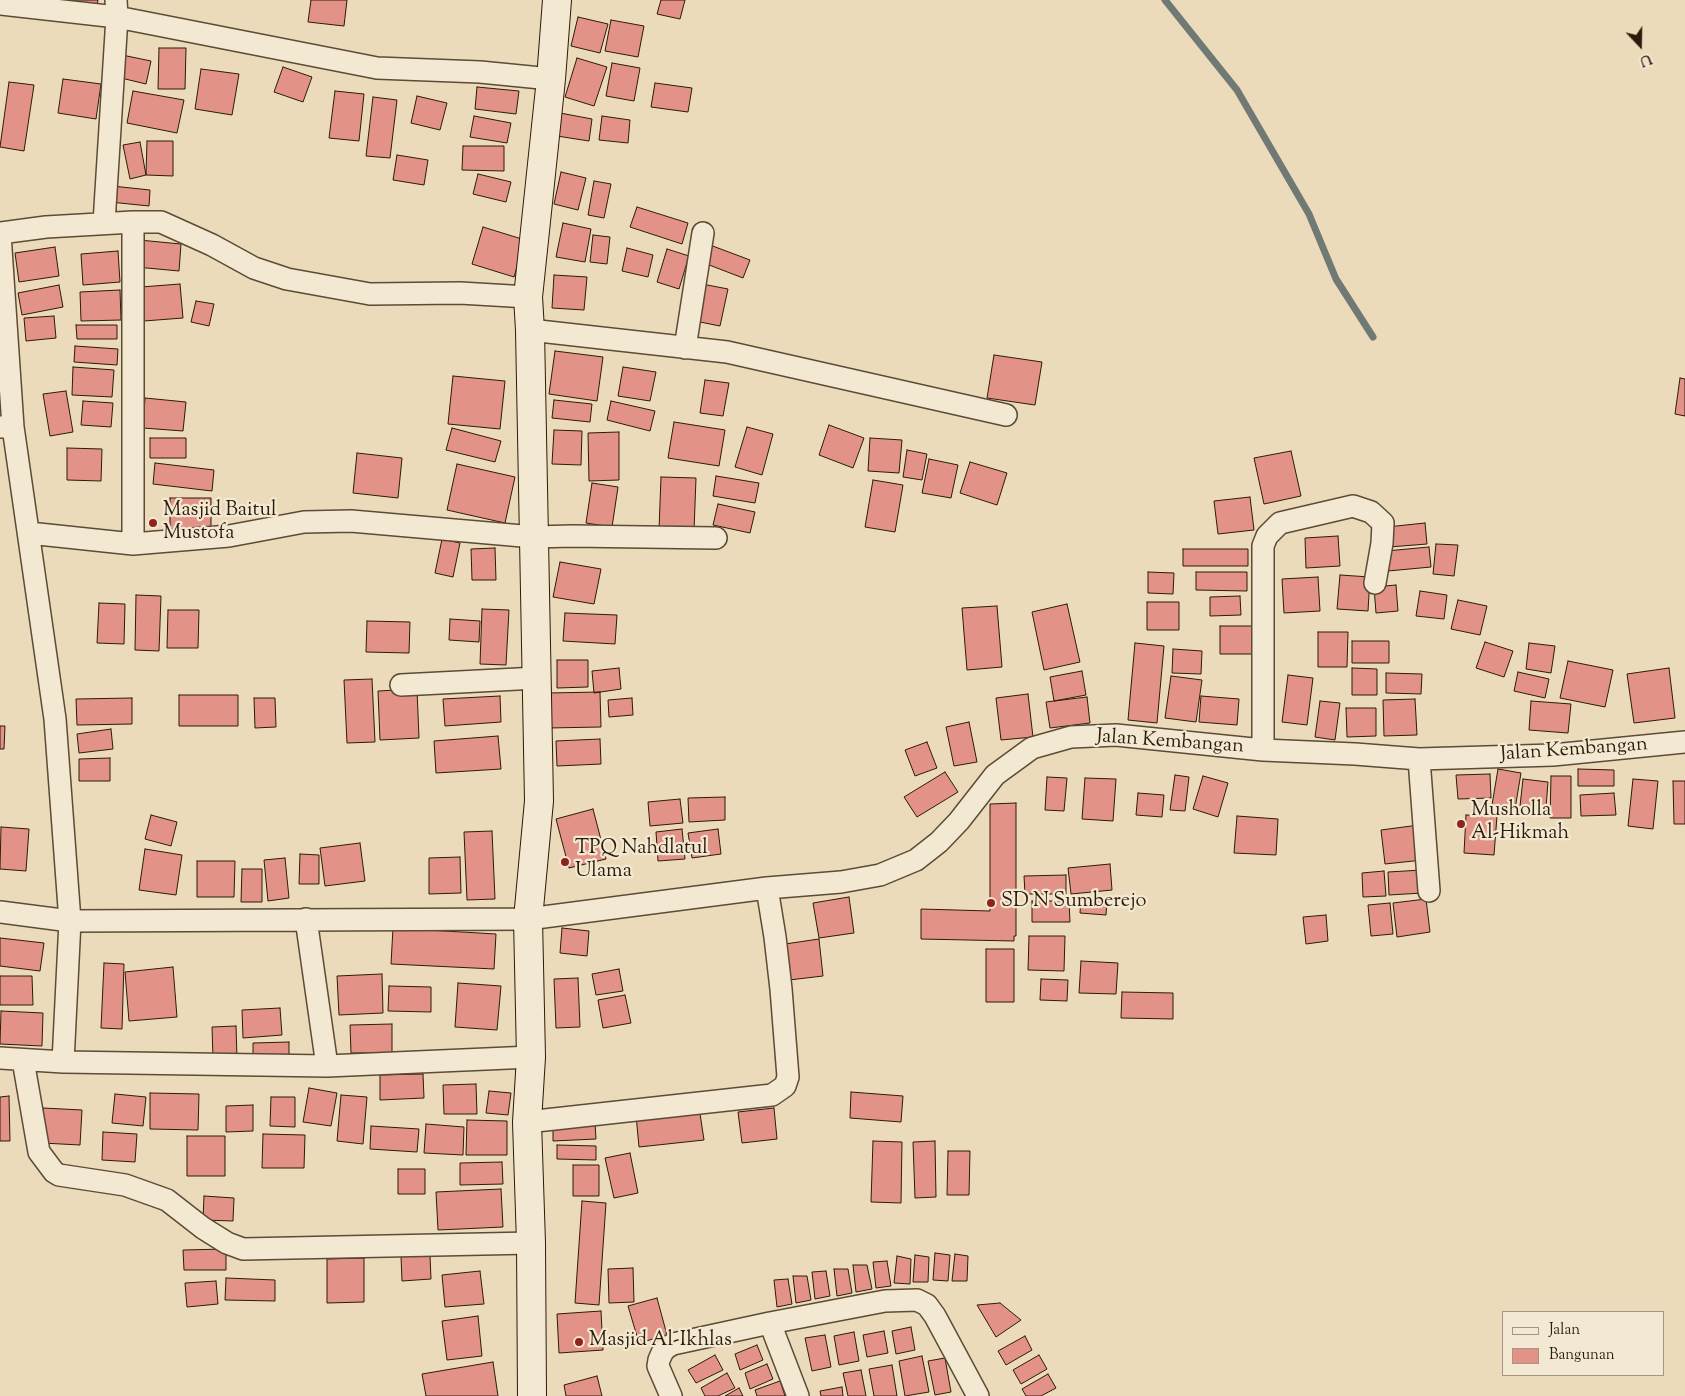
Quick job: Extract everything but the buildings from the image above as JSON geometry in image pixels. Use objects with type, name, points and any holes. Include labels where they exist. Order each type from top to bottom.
[{"type":"street","points":[[532,1396],[531,1243],[527,1122],[531,1057],[528,919],[540,801],[528,297],[551,79],[557,0]]},
{"type":"street","points":[[0,4],[117,8],[377,68],[480,72],[551,79]]},
{"type":"street","points":[[104,223],[117,8]]},
{"type":"street","points":[[133,222],[133,544]]},
{"type":"street","points":[[63,1062],[70,920],[55,719],[30,533],[7,427],[0,234],[46,227],[161,222],[212,245],[254,268],[287,279],[370,294],[460,293],[528,297]]},
{"type":"street","points":[[685,348],[703,233]]},
{"type":"street","points":[[530,330],[727,352],[1006,415]]},
{"type":"street","points":[[1263,750],[1263,546],[1267,536],[1280,523],[1354,506],[1371,512],[1383,524],[1380,562],[1375,583]]},
{"type":"street","points":[[30,533],[133,544],[229,536],[304,522],[351,520],[534,537],[716,538]]},
{"type":"street","points":[[401,685],[537,678]]},
{"type":"street","name":"Jalan Kembangan","points":[[0,912],[70,920],[528,919],[767,888],[841,882],[880,876],[916,860],[940,842],[995,776],[1032,748],[1071,737],[1116,735],[1263,750],[1419,759],[1553,756],[1685,742]]},
{"type":"street","points":[[1419,759],[1429,891]]},
{"type":"street","points":[[527,1122],[772,1095],[785,1086],[788,1077],[782,989],[767,888]]},
{"type":"street","points":[[306,919],[326,1066]]},
{"type":"street","points":[[0,1058],[63,1062],[326,1066],[531,1057]]},
{"type":"street","points":[[23,1060],[39,1152],[54,1172],[59,1175],[125,1186],[167,1200],[226,1243],[243,1249],[531,1243]]},
{"type":"street","points":[[671,1396],[658,1366],[659,1360],[666,1348],[673,1344],[885,1301],[917,1300],[927,1305],[935,1316],[978,1396]]},
{"type":"street","points":[[770,1323],[798,1396]]},
{"type":"waterway","points":[[1165,0],[1237,90],[1309,214],[1336,279],[1373,337]]},
{"type":"place","name":"Masjid Baitul Mustofa","points":[[153,523]]},
{"type":"place","name":"Musholla Al-Hikmah","points":[[1461,824]]},
{"type":"place","name":"TPQ Nahdlatul Ulama","points":[[565,862]]},
{"type":"place","name":"SD N Sumberejo","points":[[991,903]]},
{"type":"place","name":"Masjid Al-Ikhlas","points":[[579,1342]]}]
